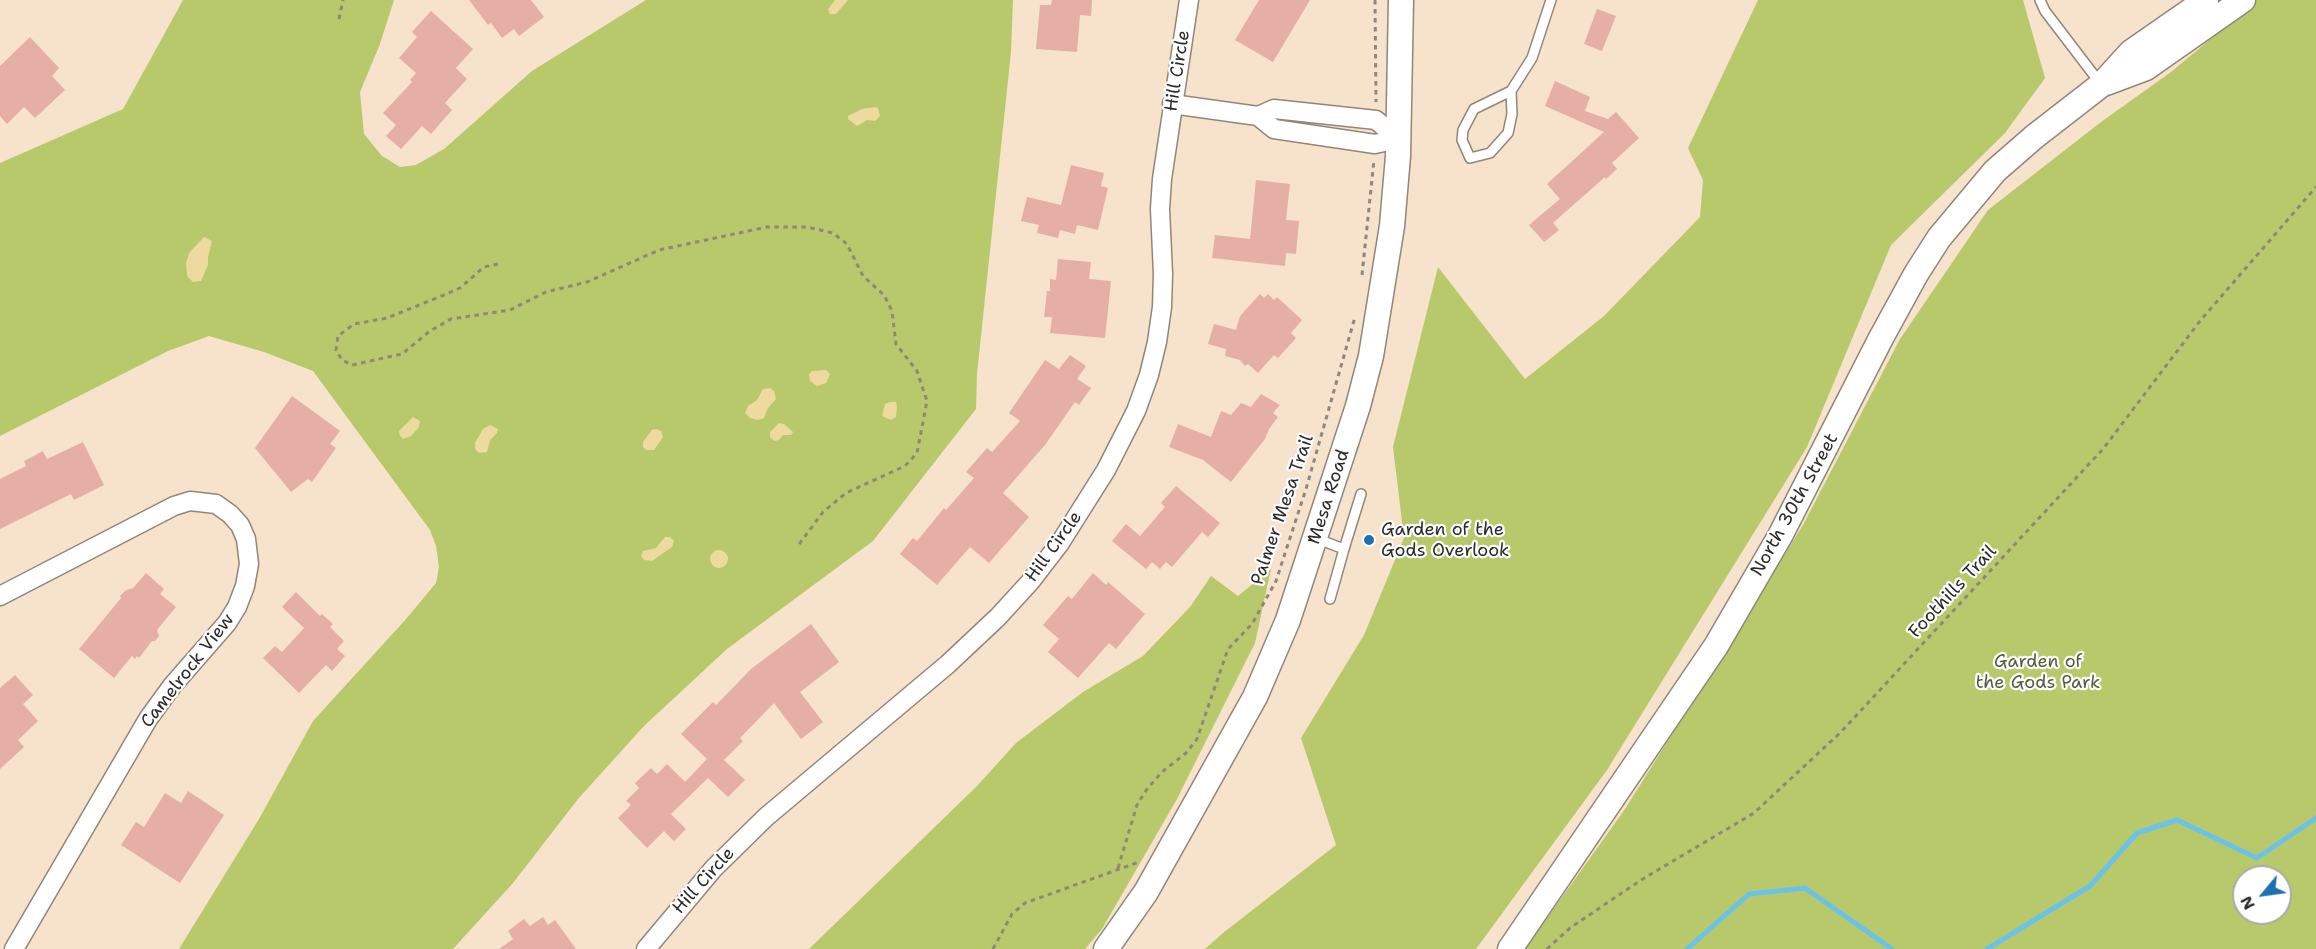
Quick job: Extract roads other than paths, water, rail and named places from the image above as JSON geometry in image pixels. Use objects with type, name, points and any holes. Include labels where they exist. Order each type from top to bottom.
[{"type":"main road","name":"Mesa Road","points":[[1106,949],[1146,892],[1255,697],[1288,620],[1358,406],[1371,356],[1392,226],[1398,139],[1401,0]]},
{"type":"main road","name":"North 30th Street","points":[[1510,949],[1716,646],[1780,536],[1886,330],[1916,274],[1939,238],[1995,171],[2034,137],[2101,85],[2132,52],[2206,0]]},
{"type":"main road","name":"North 30th Street","points":[[2101,85],[2146,68],[2242,0]]},
{"type":"street","name":"Hill Circle","points":[[646,949],[714,868],[765,817],[948,664],[998,617],[1060,543],[1087,502],[1136,411],[1149,375],[1157,342],[1162,307],[1163,274],[1160,209],[1172,104],[1188,0]]},
{"type":"street","points":[[1172,104],[1258,116],[1274,129],[1375,144],[1398,139]]},
{"type":"street","points":[[1258,116],[1274,109],[1376,120],[1398,139]]},
{"type":"street","points":[[1321,136],[1324,114]]},
{"type":"street","name":"Camelrock View","points":[[0,596],[174,506],[190,501],[216,504],[240,525],[246,539],[249,564],[245,586],[237,607],[227,623],[172,686],[148,719],[14,949]]},
{"type":"lane","points":[[1511,91],[1512,114],[1508,133],[1490,153],[1470,158],[1462,140],[1463,130],[1474,109],[1511,91],[1532,58],[1551,0]]},
{"type":"lane","points":[[2040,0],[2045,11],[2101,85]]},
{"type":"lane","points":[[1330,599],[1361,494]]},
{"type":"lane","points":[[1315,538],[1344,549]]},
{"type":"waterway","points":[[1987,949],[2090,886],[2137,833],[2177,820],[2257,858],[2316,818]]},
{"type":"waterway","points":[[1687,949],[1749,894],[1805,888],[1892,949]]},
{"type":"place","name":"Garden of the Gods Overlook","points":[[1369,540]]},
{"type":"park label","name":"Garden of the Gods Park","points":[[2038,672]]}]
